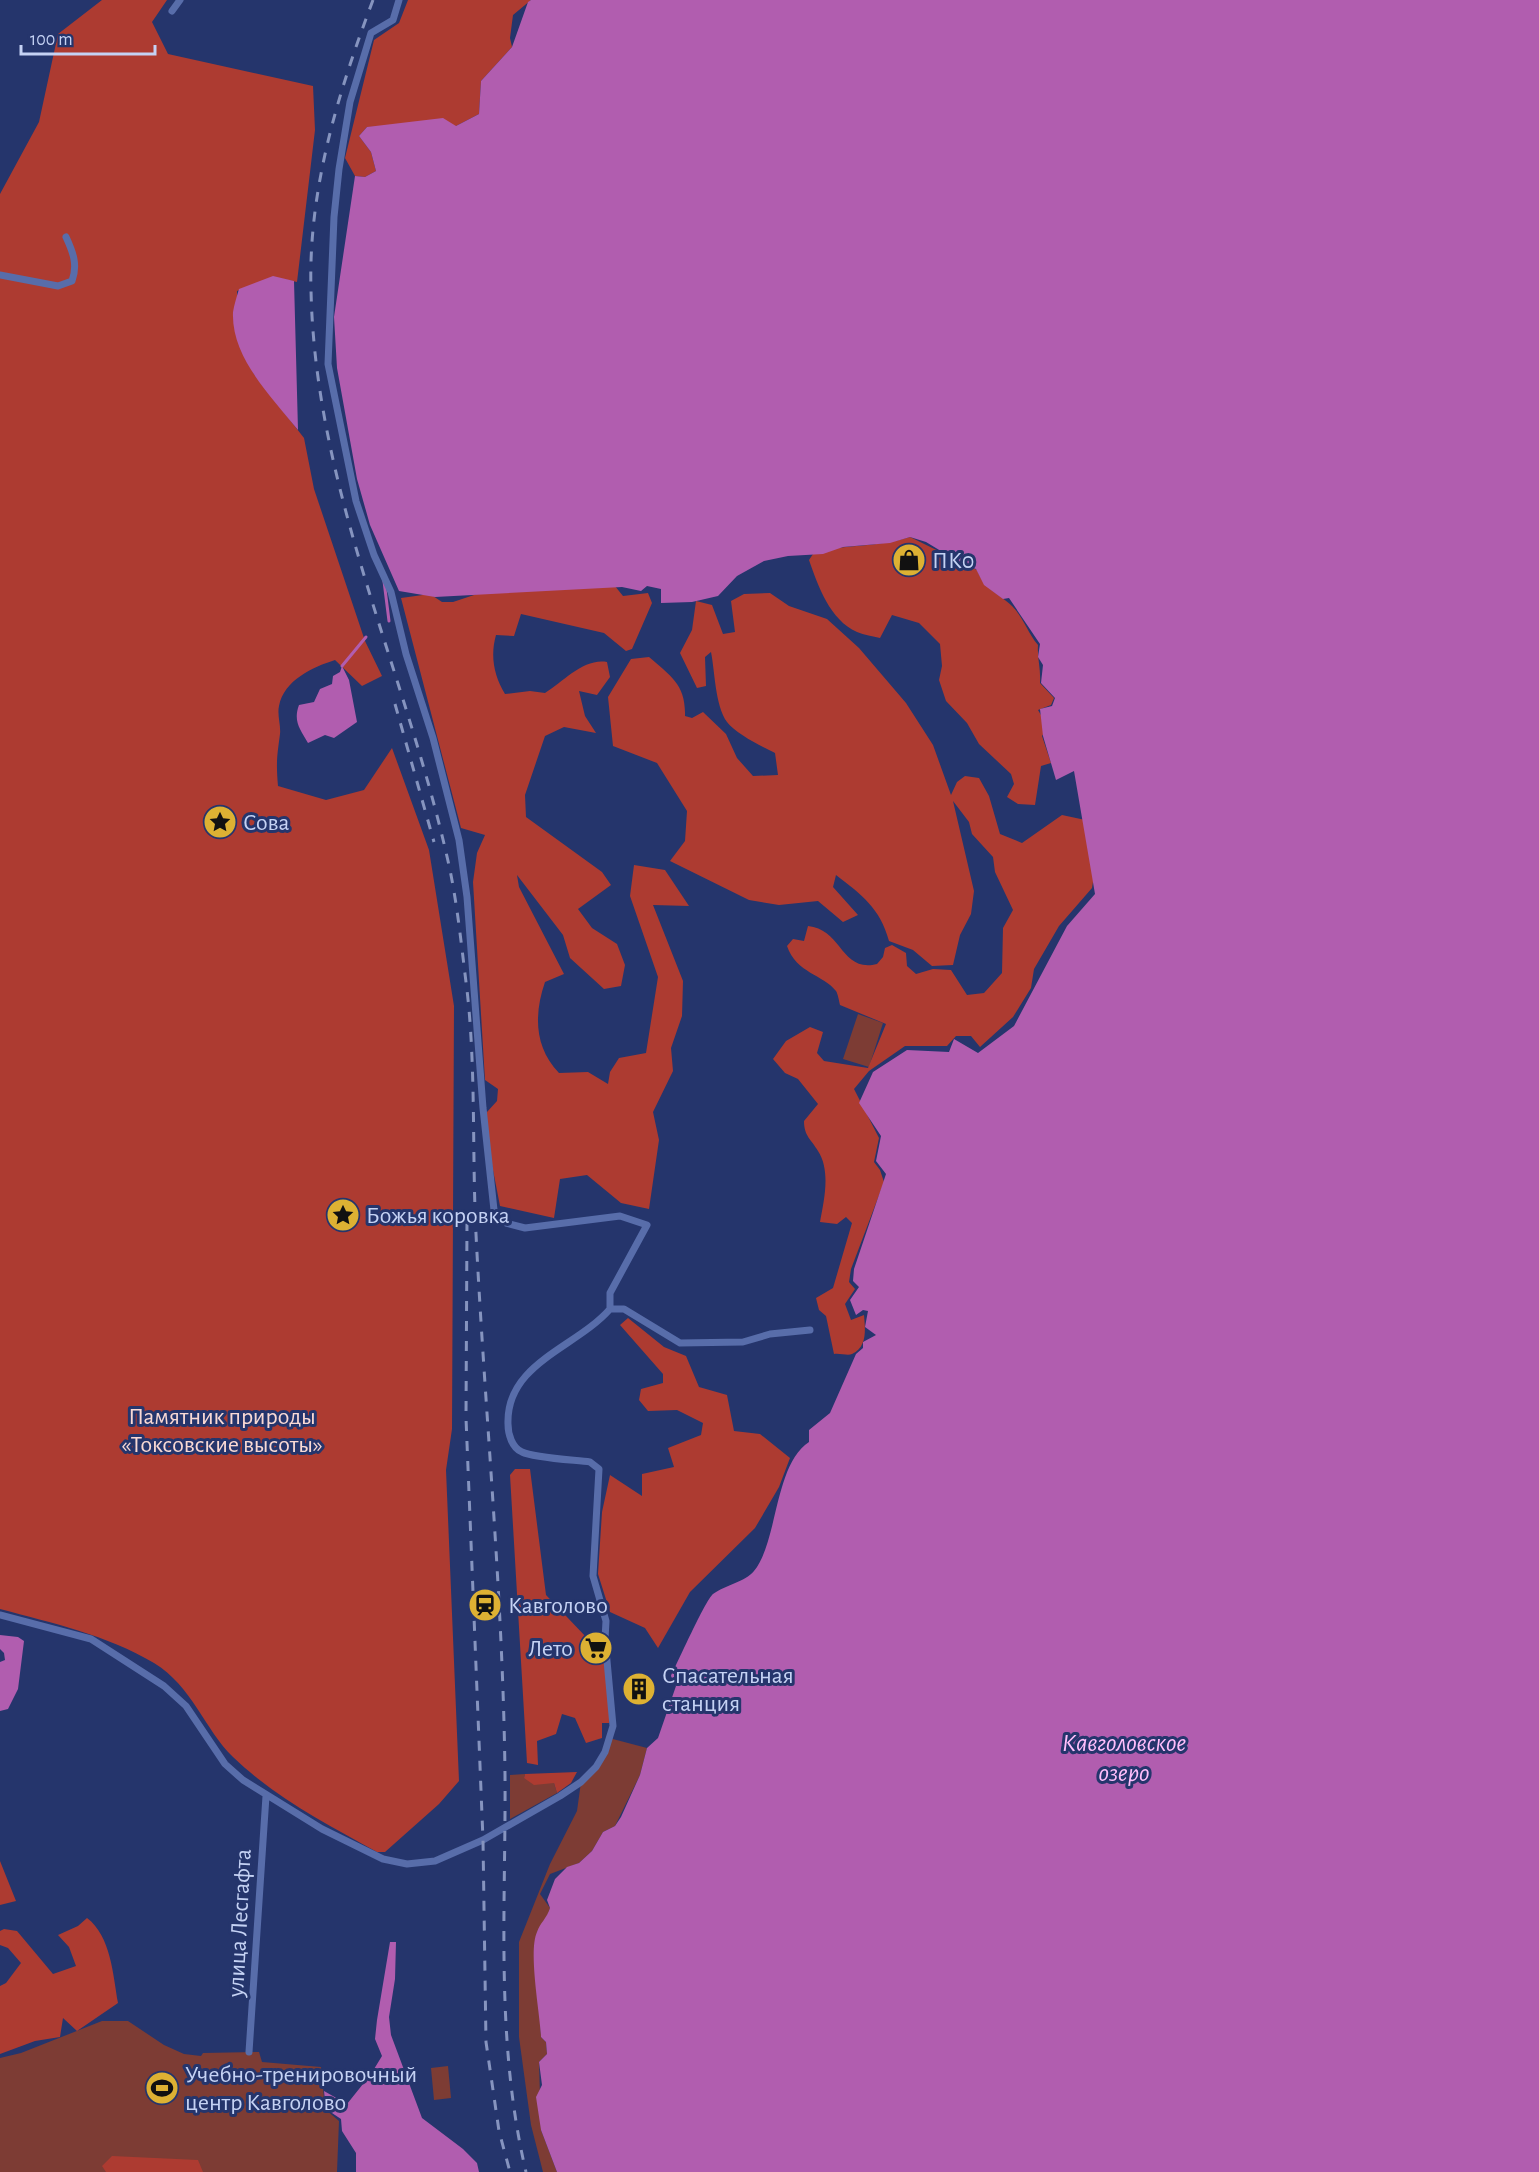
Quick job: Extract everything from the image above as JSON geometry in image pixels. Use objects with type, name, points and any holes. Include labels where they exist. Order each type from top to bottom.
[{"type":"street","points":[[172,11],[180,0]]},
{"type":"street","points":[[399,0],[393,20],[371,33],[350,102],[333,218],[328,364],[356,501],[374,555],[391,592],[406,654],[433,738],[459,840],[467,897],[483,1108],[494,1210],[506,1223],[525,1228],[620,1216],[647,1225],[610,1293],[610,1310]]},
{"type":"street","points":[[0,275],[58,286],[72,281],[76,271],[74,254],[66,237]]},
{"type":"street","points":[[0,1615],[91,1639],[164,1686],[186,1706],[225,1764],[266,1796],[322,1829],[372,1855],[407,1864],[435,1861],[483,1840],[581,1782],[596,1767],[605,1752],[613,1726],[605,1639],[606,1620],[593,1576],[599,1469],[590,1462],[522,1452],[513,1444],[508,1429],[508,1407],[514,1389],[541,1362],[610,1310],[624,1309],[680,1343],[743,1342],[770,1334],[810,1330]]},
{"type":"street","name":"улица Лесгафта","points":[[249,2052],[266,1796]]},
{"type":"shaded area","points":[[858,1014],[883,1023],[869,1067],[843,1059]]},
{"type":"shaded area","points":[[609,1738],[647,1748],[640,1775],[615,1826],[603,1832],[592,1851],[579,1863],[550,1874],[540,1894],[550,1908],[547,1919],[537,1932],[541,2037],[546,2042],[547,2054],[539,2062],[541,2130],[557,2172],[543,2172],[531,2125],[519,2037],[519,1942],[550,1864],[577,1811],[581,1782],[596,1767]]},
{"type":"shaded area","points":[[525,1774],[524,1778],[554,1783],[557,1793],[510,1819],[510,1775]]},
{"type":"shaded area","name":"Учебно-тренировочный центр Кавголово","points":[[102,2021],[128,2021],[164,2045],[184,2054],[201,2056],[203,2053],[259,2052],[262,2062],[321,2067],[325,2109],[339,2121],[337,2172],[0,2172],[0,2058],[21,2053]]},
{"type":"shaded area","points":[[448,2066],[451,2098],[434,2100],[431,2068]]},
{"type":"green space","name":"Памятник природы «Токсовские высоты»","points":[[102,0],[167,0],[152,22],[168,54],[313,86],[315,130],[297,282],[273,277],[237,291],[237,335],[254,374],[304,438],[314,489],[365,641],[382,676],[362,686],[335,660],[318,666],[293,682],[282,697],[279,706],[278,786],[326,800],[364,790],[392,748],[429,850],[454,1006],[452,1429],[446,1470],[459,1781],[439,1804],[385,1852],[377,1852],[320,1820],[284,1798],[250,1772],[223,1746],[178,1684],[154,1663],[98,1637],[0,1609],[0,194],[39,122],[58,34]]},
{"type":"green space","points":[[408,0],[531,0],[513,15],[510,38],[512,47],[481,81],[479,114],[456,126],[367,127],[359,136],[371,152],[376,171],[365,177],[355,176],[345,158],[374,40],[399,23]]},
{"type":"green space","points":[[910,537],[977,570],[988,587],[1016,611],[1038,645],[1040,683],[1054,698],[1051,705],[1038,710],[1048,727],[1042,736],[1051,763],[1041,766],[1035,805],[1018,804],[1007,797],[1014,784],[1011,774],[979,744],[967,723],[946,701],[939,680],[942,666],[940,644],[919,623],[892,615],[880,638],[848,627],[832,611],[816,581],[809,560],[815,551],[887,543]]},
{"type":"green space","points":[[606,575],[623,596],[648,593],[652,603],[632,649],[626,651],[604,633],[521,614],[514,636],[496,635],[494,643],[494,666],[505,694],[530,691],[545,693],[590,663],[607,662],[610,677],[597,695],[579,691],[585,716],[596,733],[564,727],[545,736],[525,795],[526,817],[602,872],[611,885],[578,909],[592,928],[617,944],[625,965],[621,986],[604,989],[570,958],[563,935],[517,875],[519,887],[564,974],[545,982],[539,1006],[538,1030],[545,1052],[559,1073],[588,1072],[608,1084],[610,1072],[619,1058],[646,1053],[658,977],[630,896],[634,865],[665,870],[689,906],[653,905],[683,981],[682,1016],[671,1048],[673,1071],[653,1112],[659,1140],[649,1209],[621,1203],[587,1175],[560,1179],[554,1218],[500,1206],[486,1134],[487,1112],[497,1101],[498,1089],[485,1080],[473,882],[477,853],[485,835],[461,828],[401,598],[430,594],[442,602],[453,602],[480,593]]},
{"type":"green space","points":[[770,593],[789,606],[827,619],[859,648],[906,703],[933,745],[951,795],[957,782],[965,776],[979,778],[989,796],[1000,834],[1022,843],[1062,815],[1090,821],[1096,863],[1092,888],[1059,926],[1034,969],[1031,988],[1013,1017],[980,1047],[971,1036],[956,1036],[947,1046],[905,1046],[869,1071],[854,1089],[879,1138],[874,1162],[884,1182],[851,1269],[849,1282],[855,1289],[845,1304],[851,1320],[864,1315],[865,1331],[861,1347],[850,1355],[834,1354],[826,1316],[819,1310],[816,1298],[833,1288],[852,1223],[846,1217],[837,1224],[820,1222],[825,1186],[824,1167],[804,1126],[804,1121],[818,1104],[798,1079],[785,1073],[773,1059],[786,1041],[810,1027],[823,1032],[817,1053],[824,1061],[868,1068],[886,1024],[840,1005],[836,991],[803,968],[791,955],[787,946],[793,939],[804,941],[808,926],[828,934],[848,957],[865,965],[877,964],[883,957],[885,948],[892,945],[906,953],[907,966],[916,974],[933,969],[951,970],[967,995],[984,993],[1002,973],[1003,928],[1013,910],[995,872],[993,857],[972,834],[969,822],[953,801],[974,891],[971,914],[960,935],[953,965],[932,966],[913,950],[889,941],[881,920],[869,903],[836,875],[833,887],[858,915],[843,922],[818,901],[779,905],[749,900],[670,861],[685,841],[687,811],[657,763],[613,746],[608,697],[631,659],[649,657],[676,682],[683,696],[685,716],[692,718],[703,712],[726,734],[737,758],[753,776],[778,775],[775,753],[736,731],[723,715],[711,652],[705,657],[706,686],[697,688],[680,653],[692,630],[696,601],[712,605],[723,634],[735,632],[731,601],[744,594]]},
{"type":"green space","points":[[628,1318],[664,1347],[686,1356],[699,1387],[727,1395],[734,1431],[760,1434],[790,1458],[779,1487],[755,1528],[690,1592],[658,1648],[645,1628],[610,1612],[598,1574],[602,1512],[610,1475],[642,1496],[642,1474],[674,1467],[668,1448],[701,1435],[703,1423],[677,1410],[648,1411],[639,1400],[641,1389],[663,1383],[663,1374],[620,1325]]},
{"type":"green space","points":[[515,1469],[530,1469],[546,1595],[587,1638],[590,1660],[603,1658],[609,1689],[609,1723],[602,1723],[602,1738],[586,1743],[575,1718],[562,1714],[556,1734],[537,1741],[538,1765],[527,1763],[510,1475]]},
{"type":"green space","points":[[577,1772],[571,1783],[557,1793],[554,1783],[534,1785],[524,1778],[525,1774]]},
{"type":"green space","points":[[0,1861],[16,1901],[0,1905]]},
{"type":"green space","points":[[87,1918],[95,1926],[106,1945],[118,2003],[77,2031],[63,2018],[60,2037],[35,2041],[0,2054],[0,1986],[6,1983],[21,1963],[8,1948],[0,1945],[0,1931],[4,1929],[17,1931],[53,1974],[76,1966],[69,1947],[58,1935],[78,1926]]},
{"type":"green space","points":[[112,2156],[198,2160],[203,2172],[106,2172],[102,2166]]},
{"type":"water","name":"Кавголовское озеро","points":[[531,0],[1539,0],[1539,2172],[557,2172],[541,2130],[536,2097],[542,2085],[539,2062],[547,2054],[546,2042],[541,2037],[535,1983],[534,1953],[537,1932],[550,1908],[547,1900],[555,1879],[567,1867],[579,1863],[592,1851],[603,1832],[615,1826],[621,1817],[640,1775],[647,1748],[658,1738],[676,1686],[671,1676],[704,1608],[713,1594],[754,1571],[768,1542],[789,1468],[798,1453],[809,1442],[809,1430],[830,1413],[856,1354],[863,1348],[863,1342],[876,1335],[865,1327],[868,1311],[863,1310],[856,1315],[850,1300],[859,1287],[853,1281],[854,1269],[886,1174],[876,1161],[881,1136],[859,1103],[873,1072],[907,1050],[949,1052],[954,1039],[978,1053],[1014,1026],[1067,926],[1095,894],[1074,771],[1056,780],[1043,736],[1040,709],[1052,706],[1055,698],[1041,683],[1043,665],[1038,657],[1040,644],[1009,598],[1003,599],[984,585],[976,569],[964,565],[926,542],[910,537],[890,543],[843,547],[823,554],[788,556],[764,561],[737,576],[718,596],[692,602],[661,603],[661,589],[647,586],[641,591],[622,587],[435,597],[399,591],[370,525],[357,479],[337,368],[334,317],[355,176],[365,177],[376,171],[371,152],[359,136],[367,127],[443,118],[456,126],[479,114],[481,81],[512,47],[528,2]]},
{"type":"water","points":[[273,276],[294,281],[298,430],[255,376],[246,361],[234,329],[233,312],[239,289]]},
{"type":"water","points":[[342,666],[349,680],[357,722],[334,738],[325,735],[308,743],[297,720],[299,705],[314,702],[320,689],[332,684],[333,676],[340,672]]},
{"type":"water","points":[[0,1635],[18,1637],[24,1641],[18,1689],[8,1709],[0,1711],[0,1662],[5,1660],[4,1653],[0,1649]]},
{"type":"water","points":[[390,1942],[396,1942],[395,1979],[389,2017],[391,2035],[422,2118],[463,2149],[477,2163],[479,2172],[356,2172],[356,2153],[342,2131],[341,2119],[326,2109],[324,2091],[347,2104],[382,2056],[375,2039]]},
{"type":"waterway","points":[[384,581],[389,621]]},
{"type":"waterway","points":[[342,666],[366,637]]},
{"type":"railway","points":[[373,0],[337,106],[314,216],[311,290],[316,365],[328,438],[346,511],[432,797],[450,870],[467,990],[472,1050],[476,1234],[504,1707],[506,2024],[516,2123],[526,2172]]},
{"type":"railway","points":[[395,704],[434,842]]},
{"type":"railway","points":[[467,1221],[466,1418],[483,1840],[486,2042],[499,2131],[510,2172]]},
{"type":"place","name":"ПК0","points":[[909,560]]},
{"type":"place","name":"Сова","points":[[220,822]]},
{"type":"place","name":"Божья коровка","points":[[343,1215]]},
{"type":"place","name":"Кавголово","points":[[485,1605]]},
{"type":"place","name":"Лето","points":[[596,1648]]},
{"type":"place","name":"Спасательная станция","points":[[639,1689]]},
{"type":"place","name":"Учебно-тренировочный центр Кавголово","points":[[162,2088]]}]
